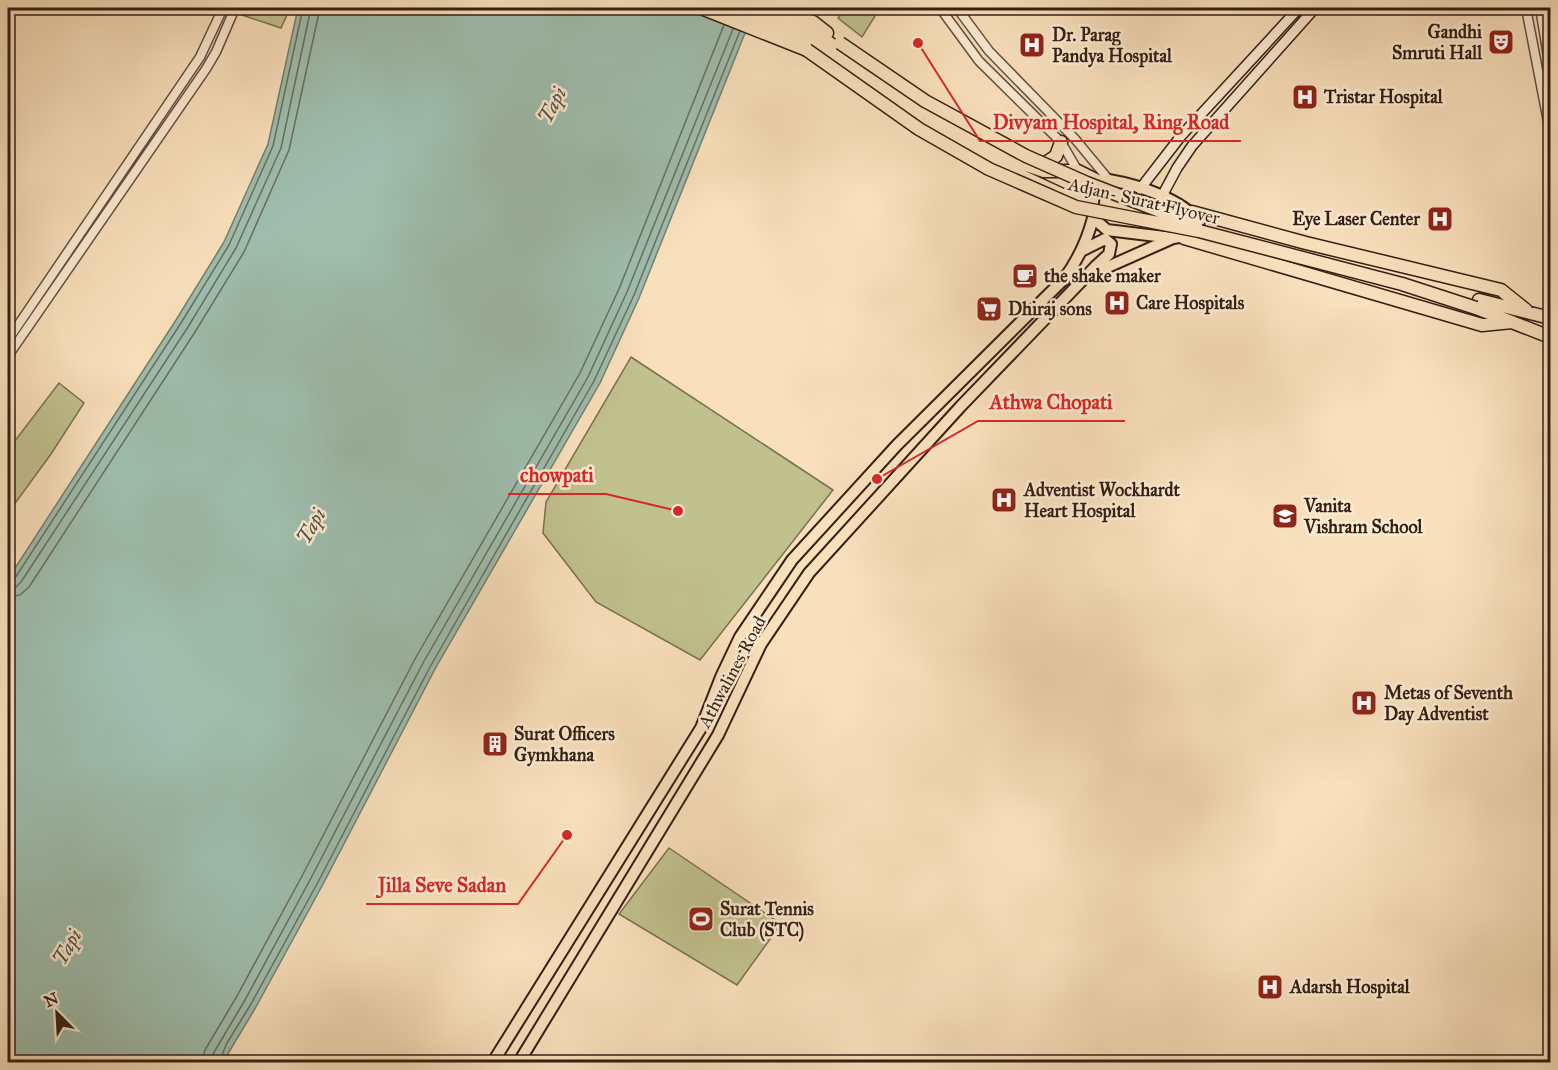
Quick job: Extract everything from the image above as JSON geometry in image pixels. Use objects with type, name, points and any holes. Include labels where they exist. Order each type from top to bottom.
[{"type":"highway","name":"Adjan- Surat Flyover","points":[[701,8],[807,50],[919,129],[989,169],[1076,207],[1199,231],[1477,304]]},
{"type":"highway","points":[[727,8],[806,35],[810,42],[920,123],[1015,173],[1070,198],[1093,199]]},
{"type":"highway","points":[[755,8],[806,35],[916,107],[1028,167],[1044,171],[1078,171],[1106,181]]},
{"type":"highway","name":"Adjan- Surat Flyover","points":[[778,8],[813,22],[890,78],[943,111],[1026,156],[1087,183],[1200,227],[1477,304]]},
{"type":"highway","points":[[1028,167],[1038,168],[1051,161],[1056,156],[1061,142]]},
{"type":"highway","points":[[1192,212],[1306,243],[1501,290],[1526,310]]},
{"type":"highway","points":[[1179,238],[1482,325],[1512,322]]},
{"type":"highway","points":[[1477,304],[1526,310],[1551,318]]},
{"type":"highway","points":[[1477,304],[1512,322],[1551,337]]},
{"type":"main road","points":[[1140,189],[1181,136],[1299,8]]},
{"type":"main road","points":[[1162,196],[1192,146],[1315,8]]},
{"type":"main road","points":[[1095,267],[1110,266],[1192,235],[1199,222],[1192,212],[1162,196],[1126,183],[1106,181],[1093,199],[1093,218],[1107,230],[1179,238]]},
{"type":"main road","name":"Athwalines Road","points":[[493,1062],[700,728],[740,637],[792,560],[897,445],[1064,279],[1082,251],[1093,218]]},
{"type":"main road","name":"Athwalines Road","points":[[519,1062],[718,735],[761,644],[809,573],[961,406],[1109,254],[1111,244],[1105,239],[1082,251]]},
{"type":"street","points":[[8,340],[200,57],[223,8]]},
{"type":"street","points":[[8,356],[206,69],[236,8]]},
{"type":"street","points":[[940,8],[979,61],[1061,142],[1093,199]]},
{"type":"street","points":[[957,8],[989,51],[1076,139],[1106,181]]},
{"type":"street","points":[[1526,8],[1551,132]]},
{"type":"street","points":[[1540,8],[1551,68]]},
{"type":"street","points":[[68,249],[78,255]]},
{"type":"green space","points":[[245,8],[290,8],[281,28],[242,15]]},
{"type":"green space","points":[[845,8],[880,8],[862,37],[838,18]]},
{"type":"green space","points":[[631,357],[833,490],[700,660],[596,602],[543,533],[546,502]]},
{"type":"green space","points":[[59,383],[84,403],[51,454],[8,513],[8,450]]},
{"type":"green space","name":"Surat Tennis Club (STC)","points":[[669,848],[781,924],[737,985],[619,914]]},
{"type":"water","name":"Tapi","points":[[298,8],[755,8],[639,298],[600,383],[435,669],[322,886],[223,1062],[8,1062],[8,579],[224,242],[268,144]]},
{"type":"place","name":"Gandhi Smruti Hall","points":[[1501,42]]},
{"type":"place","name":"Divyam Hospital, Ring Road","points":[[918,43]]},
{"type":"place","name":"Dr. Parag Pandya Hospital","points":[[1032,45]]},
{"type":"place","name":"Tristar Hospital","points":[[1305,97]]},
{"type":"place","name":"Eye Laser Center","points":[[1440,219]]},
{"type":"place","name":"the shake maker","points":[[1025,276]]},
{"type":"place","name":"Care Hospitals","points":[[1117,303]]},
{"type":"place","name":"Dhiraj sons","points":[[989,309]]},
{"type":"place","name":"Athwa Chopati","points":[[877,479]]},
{"type":"place","name":"Adventist Wockhardt Heart Hospital","points":[[1004,500]]},
{"type":"place","name":"chowpati","points":[[678,511]]},
{"type":"place","name":"Vanita Vishram School","points":[[1285,516]]},
{"type":"place","name":"Metas of Seventh Day Adventist","points":[[1364,703]]},
{"type":"place","name":"Surat Officers Gymkhana","points":[[495,744]]},
{"type":"place","name":"Jilla Seve Sadan","points":[[567,835]]},
{"type":"place","name":"Surat Tennis Club (STC)","points":[[701,919]]},
{"type":"place","name":"Adarsh Hospital","points":[[1270,987]]}]
